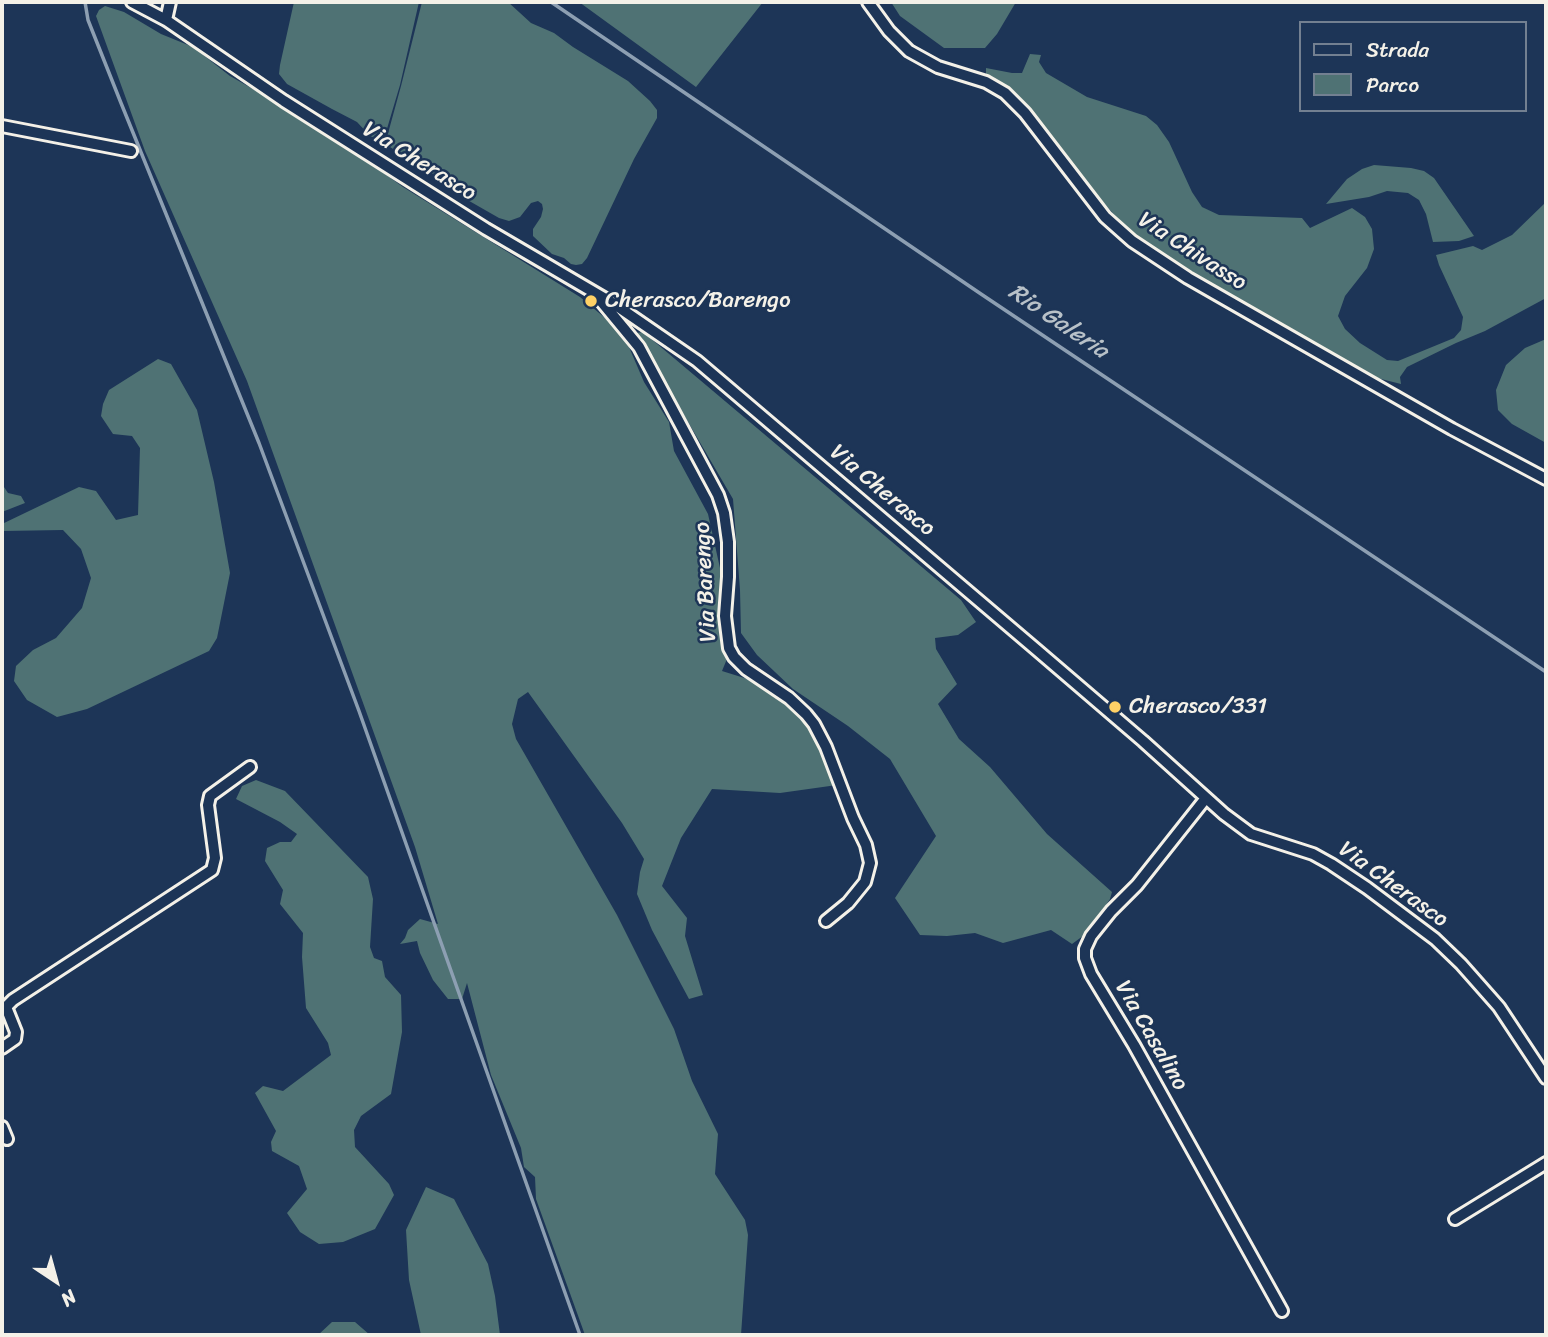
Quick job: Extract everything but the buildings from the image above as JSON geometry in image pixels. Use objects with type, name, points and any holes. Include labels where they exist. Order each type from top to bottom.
[{"type":"street","name":"Via Cherasco","points":[[132,2],[166,20],[295,108],[486,229],[614,304],[696,361],[1251,834],[1331,863],[1435,940],[1461,964],[1499,1007],[1546,1078]]},
{"type":"street","points":[[166,20],[170,2]]},
{"type":"street","name":"Via Chivasso","points":[[868,2],[888,31],[909,51],[938,66],[986,82],[1005,93],[1025,113],[1105,217],[1132,241],[1236,306],[1452,429],[1546,479]]},
{"type":"street","points":[[2,126],[131,151]]},
{"type":"street","name":"Via Barengo","points":[[595,293],[639,347],[721,504],[728,542],[724,616],[729,648],[746,669],[789,698],[814,724],[866,845],[870,863],[865,882],[848,903],[826,921]]},
{"type":"street","points":[[2,1048],[15,1039],[16,1032],[6,1007],[13,1000],[212,870],[215,858],[208,805],[210,796],[250,767]]},
{"type":"street","name":"Via Casalino","points":[[1206,798],[1137,885],[1091,936],[1085,948],[1085,958],[1091,974],[1134,1045],[1282,1311]]},
{"type":"street","points":[[2,1127],[7,1139]]},
{"type":"street","points":[[1455,1219],[1546,1163]]},
{"type":"green space","points":[[294,2],[419,2],[400,85],[386,132],[380,140],[370,136],[357,122],[287,84],[279,74]]},
{"type":"green space","points":[[422,2],[508,2],[531,23],[554,33],[628,81],[657,110],[657,118],[582,264],[571,264],[552,254],[533,236],[533,229],[543,209],[538,201],[531,203],[520,217],[509,221],[499,218],[464,198],[436,176],[390,147],[387,137]]},
{"type":"green space","points":[[579,2],[763,2],[696,87]]},
{"type":"green space","points":[[891,2],[1016,2],[997,34],[985,48],[944,48],[900,16]]},
{"type":"green space","points":[[105,6],[124,12],[161,34],[193,47],[230,76],[320,127],[403,187],[580,297],[623,333],[644,382],[669,422],[674,451],[708,514],[720,568],[721,625],[729,654],[722,671],[754,681],[800,715],[820,741],[837,785],[780,793],[712,789],[681,838],[662,886],[687,918],[685,936],[703,995],[689,999],[652,930],[637,894],[644,859],[622,823],[528,692],[518,699],[512,724],[516,739],[617,915],[674,1029],[692,1081],[718,1134],[715,1174],[745,1220],[748,1235],[741,1335],[585,1335],[536,1199],[535,1177],[524,1167],[521,1148],[491,1075],[467,983],[462,999],[448,999],[433,980],[417,941],[400,944],[408,930],[420,919],[438,924],[415,847],[247,381],[145,151],[96,16]]},
{"type":"green space","points":[[1030,54],[1041,55],[1039,62],[1046,73],[1087,97],[1146,116],[1157,125],[1169,142],[1192,192],[1202,207],[1219,215],[1302,218],[1310,228],[1352,208],[1365,217],[1372,229],[1374,249],[1367,268],[1345,296],[1338,316],[1345,329],[1360,343],[1387,360],[1398,361],[1454,338],[1461,330],[1463,317],[1436,255],[1473,246],[1482,250],[1512,235],[1546,202],[1546,298],[1485,331],[1407,367],[1400,377],[1401,384],[1373,377],[1306,342],[1159,257],[1131,234],[1011,92],[986,74],[986,68],[1022,73]]},
{"type":"green space","points":[[1374,165],[1411,168],[1424,171],[1434,178],[1474,236],[1459,241],[1433,242],[1426,214],[1419,200],[1408,193],[1387,191],[1369,197],[1326,204],[1347,179]]},
{"type":"green space","points":[[643,332],[961,600],[976,622],[958,635],[935,638],[936,649],[957,684],[938,704],[959,739],[990,767],[1047,834],[1112,892],[1087,933],[1072,944],[1051,930],[1003,943],[975,933],[920,935],[895,898],[936,836],[890,759],[848,726],[793,689],[757,655],[741,633],[733,499],[674,398],[630,334]]},
{"type":"green space","points":[[1546,339],[1546,443],[1512,424],[1498,410],[1496,390],[1506,365],[1525,348]]},
{"type":"green space","points":[[158,359],[171,364],[197,410],[214,482],[230,573],[217,638],[209,651],[87,709],[57,717],[27,700],[14,681],[16,666],[33,650],[56,638],[82,608],[91,578],[81,549],[63,530],[2,531],[2,524],[79,487],[96,491],[116,520],[138,515],[140,448],[132,436],[113,434],[101,416],[109,390]]},
{"type":"green space","points":[[2,484],[8,493],[21,496],[25,503],[2,512]]},
{"type":"green space","points":[[256,780],[285,791],[368,877],[373,899],[370,947],[374,958],[382,961],[385,977],[401,995],[402,1032],[391,1094],[361,1116],[354,1130],[355,1147],[389,1184],[394,1195],[375,1229],[343,1242],[319,1244],[300,1232],[287,1213],[307,1189],[299,1166],[272,1151],[271,1142],[276,1131],[255,1093],[263,1086],[283,1091],[331,1055],[328,1043],[306,1008],[303,933],[280,904],[283,890],[265,861],[267,848],[280,842],[291,842],[297,834],[236,799],[242,786]]},
{"type":"green space","points":[[426,1187],[454,1199],[488,1264],[500,1335],[421,1335],[409,1280],[406,1230]]},
{"type":"green space","points":[[332,1322],[355,1322],[370,1335],[318,1335]]},
{"type":"waterway","points":[[85,2],[88,20],[259,443],[359,711],[580,1335]]},
{"type":"waterway","name":"Rio Galeria","points":[[551,2],[1546,672]]},
{"type":"place","name":"Cherasco/Barengo","points":[[591,301]]},
{"type":"place","name":"Cherasco/331","points":[[1115,707]]}]
